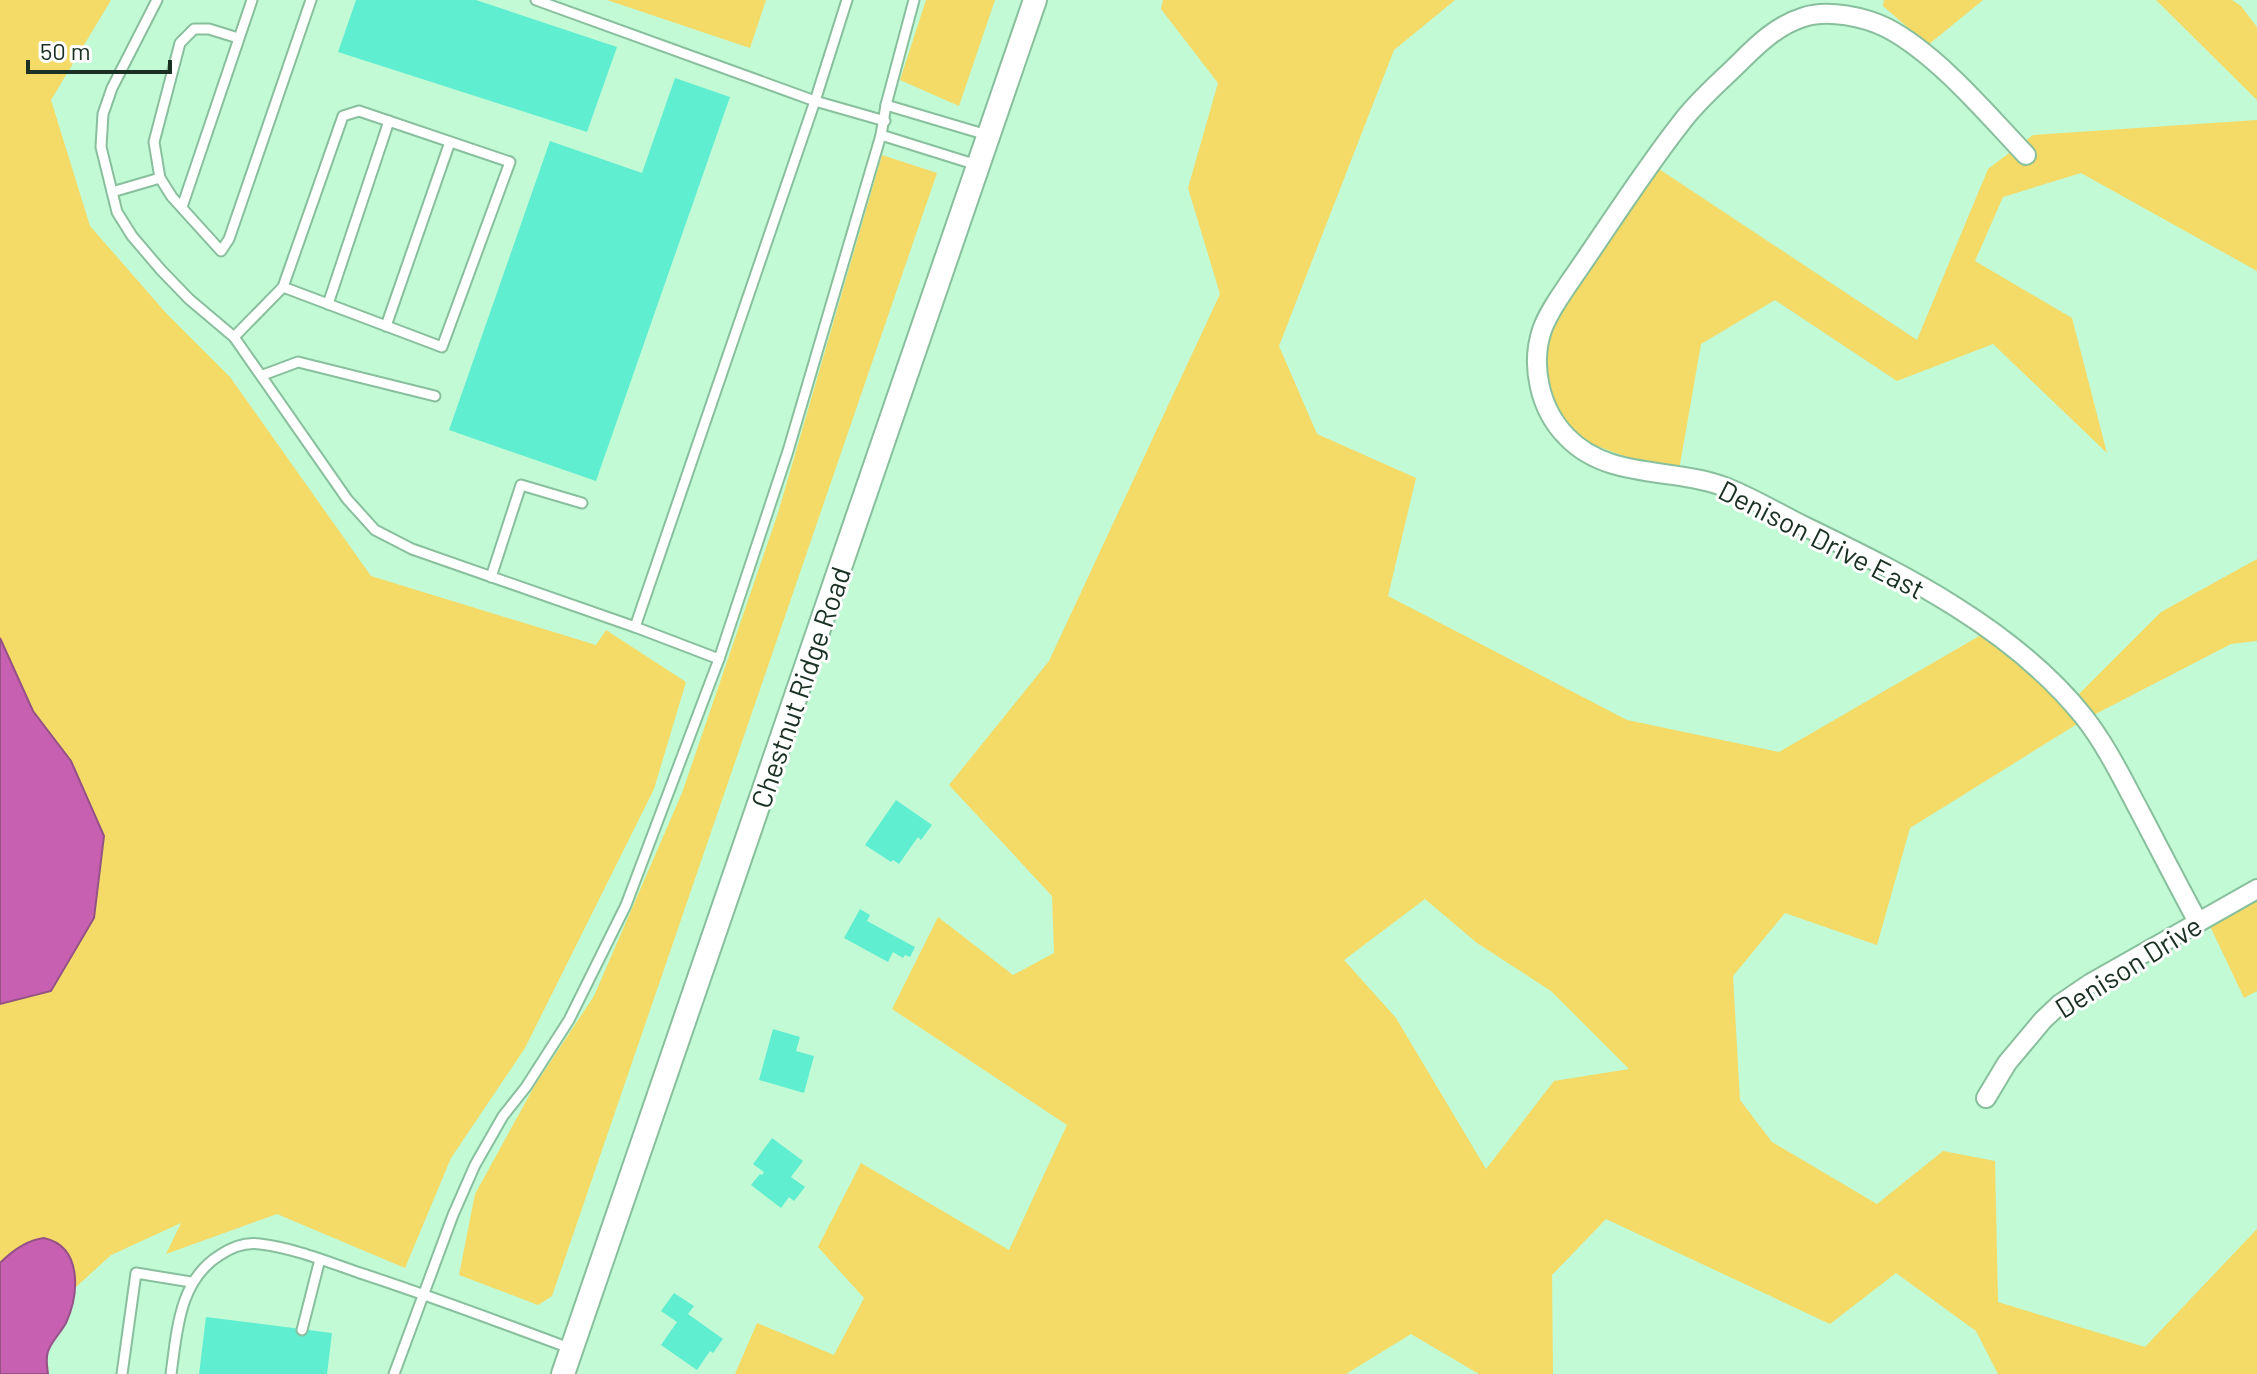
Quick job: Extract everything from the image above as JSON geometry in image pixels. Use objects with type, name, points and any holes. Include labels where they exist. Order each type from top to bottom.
[{"type":"street","name":"Chestnut Ridge Road","points":[[563,1374],[991,136],[1035,0]]},
{"type":"street","name":"Denison Drive East","points":[[2026,155],[1926,55],[1884,27],[1857,18],[1832,15],[1806,16],[1780,28],[1755,46],[1682,121],[1553,306],[1542,330],[1537,354],[1543,400],[1566,436],[1602,462],[1685,476],[1726,488],[1899,574],[1993,634],[2033,664],[2085,718],[2109,753],[2198,922]]},
{"type":"street","name":"Denison Drive","points":[[1986,1098],[2007,1063],[2060,1004],[2091,983],[2257,889]]},
{"type":"lane","points":[[157,0],[112,88],[103,114],[101,147],[117,212],[132,236],[189,299],[234,337],[347,499],[375,530],[412,549],[719,659]]},
{"type":"lane","points":[[182,207],[252,0]]},
{"type":"lane","points":[[238,38],[209,29],[194,29],[180,43],[154,142],[160,178],[221,251],[229,239],[311,0]]},
{"type":"lane","points":[[536,0],[554,3],[815,101],[885,121]]},
{"type":"lane","points":[[635,627],[847,0]]},
{"type":"lane","points":[[394,1374],[475,1165],[503,1116],[526,1087],[569,1020],[626,905],[719,659],[788,451],[885,121],[886,105],[914,0]]},
{"type":"lane","points":[[886,105],[991,136]]},
{"type":"lane","points":[[234,337],[283,287],[343,116],[359,111],[510,162],[442,347],[283,287]]},
{"type":"lane","points":[[328,304],[389,121]]},
{"type":"lane","points":[[881,135],[979,165]]},
{"type":"lane","points":[[386,326],[450,142]]},
{"type":"lane","points":[[112,192],[160,178]]},
{"type":"lane","points":[[263,375],[298,362],[435,396]]},
{"type":"lane","points":[[491,577],[521,485],[582,503]]},
{"type":"lane","points":[[171,1374],[185,1298],[191,1282],[211,1261],[243,1245],[260,1244],[320,1259],[423,1293],[572,1349]]},
{"type":"lane","points":[[302,1330],[320,1259]]},
{"type":"lane","points":[[122,1374],[136,1273],[191,1282]]},
{"type":"shaded area","points":[[0,0],[111,0],[51,100],[90,226],[166,313],[230,377],[371,576],[596,645],[606,630],[686,682],[654,789],[525,1048],[451,1158],[405,1268],[277,1214],[166,1254],[181,1223],[111,1255],[76,1287],[69,1255],[51,1241],[39,1240],[26,1244],[0,1263]]},
{"type":"shaded area","points":[[607,0],[766,0],[750,48]]},
{"type":"shaded area","points":[[926,0],[995,0],[959,106],[900,80]]},
{"type":"shaded area","points":[[1163,0],[1455,0],[1394,50],[1279,346],[1317,434],[1416,478],[1388,596],[1627,720],[1779,752],[1981,635],[2070,703],[2161,612],[2257,559],[2257,641],[2231,644],[2082,721],[1910,828],[1877,945],[1785,913],[1733,976],[1740,1100],[1772,1142],[1877,1204],[1943,1151],[1995,1161],[1998,1302],[2145,1347],[2257,1229],[2257,1374],[1998,1374],[1976,1331],[1896,1273],[1830,1324],[1606,1219],[1552,1275],[1553,1374],[1479,1374],[1411,1334],[1346,1374],[735,1374],[757,1323],[834,1355],[864,1298],[818,1247],[861,1163],[1009,1250],[1067,1125],[892,1009],[938,917],[1013,975],[1054,953],[1052,896],[949,785],[1049,661],[1220,294],[1188,188],[1218,83],[1161,9]],"holes":[[[1425,899],[1477,943],[1551,991],[1629,1069],[1554,1081],[1486,1169],[1396,1018],[1344,960]]]},
{"type":"shaded area","points":[[1884,0],[1983,0],[1928,45],[1883,6]]},
{"type":"shaded area","points":[[2156,0],[2232,0],[2241,6],[2257,27],[2257,100]]},
{"type":"shaded area","points":[[2257,120],[2257,271],[2081,173],[2003,197],[1975,261],[2072,318],[2107,453],[1993,344],[1897,381],[1775,300],[1701,344],[1678,476],[1570,436],[1534,352],[1647,161],[1917,340],[1988,169],[2033,135]]},
{"type":"shaded area","points":[[882,155],[937,173],[552,1296],[538,1305],[459,1275],[475,1194],[535,1085],[594,996],[682,793],[778,513]]},
{"type":"shaded area","points":[[0,638],[33,711],[71,761],[104,836],[94,918],[51,991],[0,1004]]},
{"type":"shaded area","points":[[2257,878],[2257,991],[2244,998],[2202,909]]},
{"type":"shaded area","points":[[44,1238],[57,1243],[72,1261],[74,1299],[66,1323],[48,1352],[48,1374],[0,1374],[0,1263],[20,1247]]},
{"type":"building","points":[[356,0],[476,0],[617,47],[587,132],[338,52]]},
{"type":"building","points":[[675,78],[730,97],[596,481],[449,430],[550,141],[642,173]]},
{"type":"building","points":[[896,800],[932,825],[921,840],[918,837],[899,864],[865,845]]},
{"type":"building","points":[[860,909],[870,915],[867,921],[915,947],[910,957],[905,955],[903,958],[893,952],[888,962],[844,938]]},
{"type":"building","points":[[773,1029],[800,1037],[796,1051],[814,1056],[804,1093],[759,1080]]},
{"type":"building","points":[[772,1138],[803,1161],[791,1177],[805,1187],[794,1201],[789,1197],[781,1208],[751,1185],[764,1172],[753,1164]]},
{"type":"building","points":[[674,1293],[694,1306],[688,1314],[723,1339],[697,1370],[661,1345],[677,1322],[661,1311]]},
{"type":"building","points":[[206,1317],[332,1333],[327,1374],[199,1374]]}]
